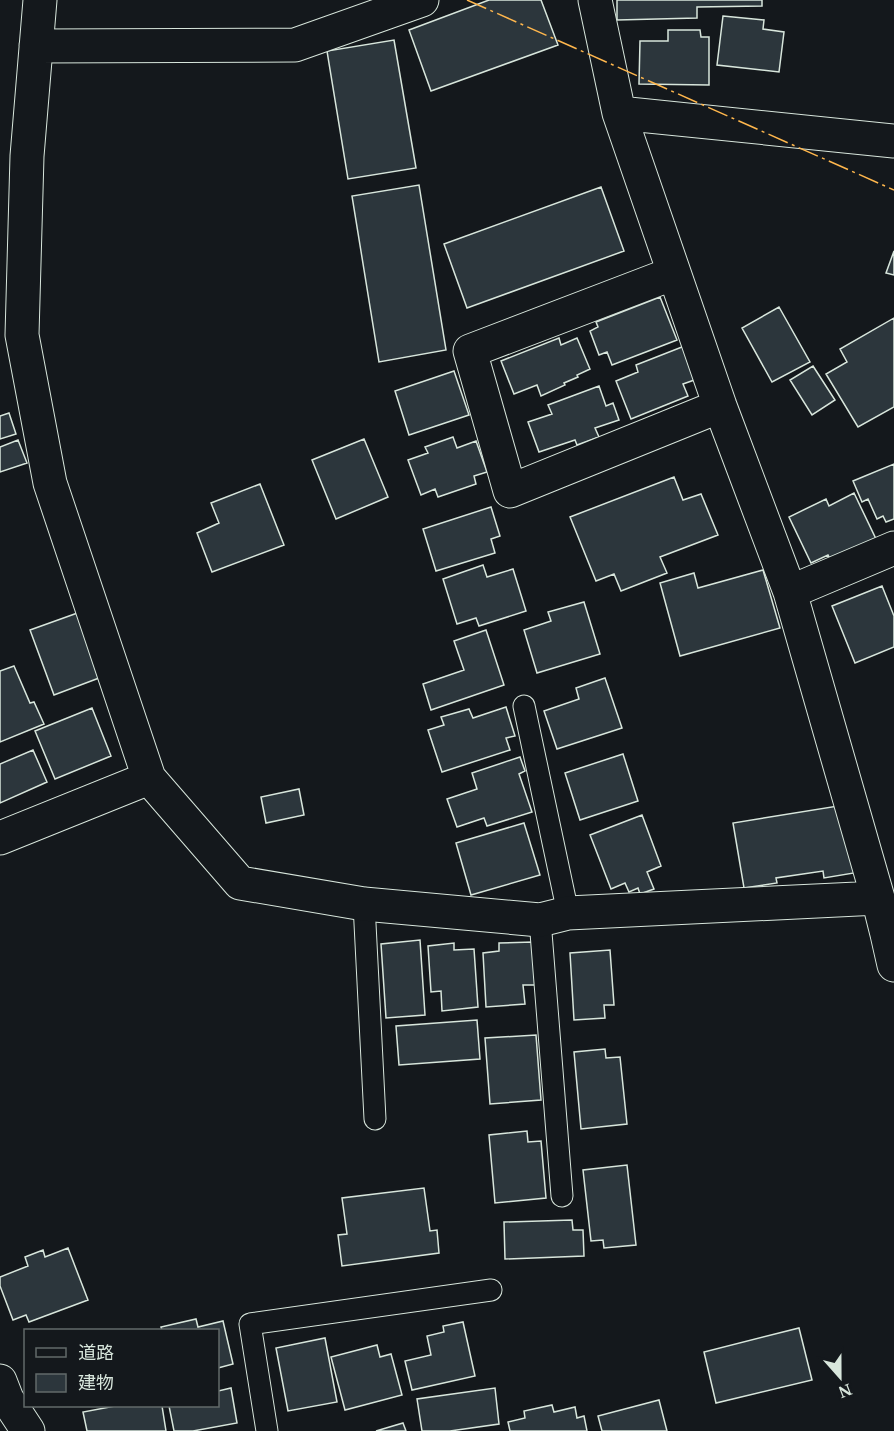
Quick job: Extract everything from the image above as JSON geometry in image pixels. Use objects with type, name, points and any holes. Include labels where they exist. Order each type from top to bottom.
[{"type":"street","points":[[40,0],[27,156],[22,335],[50,483],[149,778],[240,882],[364,904],[554,917],[878,898]]},
{"type":"street","points":[[36,46],[295,45],[422,0]]},
{"type":"street","points":[[595,0],[619,112],[720,406],[790,592],[890,933],[894,965]]},
{"type":"street","points":[[619,112],[894,141]]},
{"type":"street","points":[[674,273],[470,351],[510,491],[720,406]]},
{"type":"street","points":[[790,592],[894,548]]},
{"type":"street","points":[[0,838],[149,778]]},
{"type":"street","points":[[0,1381],[7,1399],[28,1431]]},
{"type":"lane","points":[[524,706],[554,917],[562,1196]]},
{"type":"lane","points":[[364,904],[375,1119]]},
{"type":"lane","points":[[267,1431],[250,1324],[491,1290]]},
{"type":"building","points":[[489,0],[541,0],[558,45],[431,91],[409,30]]},
{"type":"building","points":[[617,0],[762,0],[762,6],[697,7],[697,18],[617,20]]},
{"type":"building","points":[[723,16],[764,20],[763,29],[784,32],[779,72],[717,65]]},
{"type":"building","points":[[668,30],[700,30],[701,37],[709,37],[709,85],[639,84],[640,41],[668,41]]},
{"type":"building","points":[[394,40],[416,168],[348,179],[327,51]]},
{"type":"building","points":[[419,185],[446,350],[379,362],[352,196]]},
{"type":"building","points":[[601,187],[624,251],[467,308],[444,244]]},
{"type":"building","points":[[894,251],[894,275],[886,273]]},
{"type":"building","points":[[660,297],[677,340],[612,365],[607,352],[599,355],[590,331],[598,327],[596,322]]},
{"type":"building","points":[[779,307],[810,362],[772,382],[742,328]]},
{"type":"building","points":[[894,318],[894,407],[858,427],[826,374],[847,362],[840,349]]},
{"type":"building","points":[[559,338],[561,345],[577,338],[590,369],[564,383],[565,385],[541,396],[537,385],[514,394],[501,361]]},
{"type":"building","points":[[687,345],[700,378],[683,384],[688,396],[631,419],[616,381],[638,372],[636,365]]},
{"type":"building","points":[[813,366],[835,400],[812,415],[790,380]]},
{"type":"building","points":[[454,371],[469,415],[409,435],[395,391]]},
{"type":"building","points":[[599,386],[606,406],[613,403],[619,420],[595,428],[599,437],[577,445],[575,440],[539,452],[528,422],[552,414],[548,405]]},
{"type":"building","points":[[9,413],[16,434],[0,439],[0,416]]},
{"type":"building","points":[[453,437],[457,448],[476,441],[487,472],[474,476],[476,484],[438,497],[435,489],[421,495],[408,460],[428,453],[425,447]]},
{"type":"building","points":[[364,439],[388,497],[336,519],[312,460]]},
{"type":"building","points":[[18,440],[27,463],[0,472],[0,447]]},
{"type":"building","points":[[894,464],[894,519],[886,522],[883,516],[877,519],[868,499],[862,502],[853,481]]},
{"type":"building","points":[[674,477],[683,500],[701,494],[718,535],[660,557],[667,573],[621,591],[614,574],[596,581],[570,517]]},
{"type":"building","points":[[260,484],[284,545],[212,572],[197,533],[219,523],[211,503]]},
{"type":"building","points":[[854,493],[876,539],[831,561],[828,555],[811,563],[789,517],[826,499],[829,506]]},
{"type":"building","points":[[491,507],[500,536],[491,539],[495,553],[436,571],[423,529]]},
{"type":"building","points":[[483,565],[487,577],[513,569],[526,611],[479,626],[476,618],[457,624],[443,579]]},
{"type":"building","points":[[763,570],[780,628],[680,656],[660,583],[694,573],[698,588]]},
{"type":"building","points":[[882,586],[894,616],[894,647],[855,663],[832,606]]},
{"type":"building","points":[[584,602],[600,654],[537,673],[524,630],[551,621],[548,612]]},
{"type":"building","points":[[83,611],[107,675],[54,695],[30,630]]},
{"type":"building","points":[[486,630],[504,685],[431,710],[423,684],[464,670],[454,641]]},
{"type":"building","points":[[14,666],[30,703],[34,702],[44,724],[0,742],[0,671]]},
{"type":"building","points":[[605,678],[622,728],[557,749],[544,711],[579,699],[576,688]]},
{"type":"building","points":[[506,707],[515,736],[506,738],[510,750],[442,772],[428,730],[444,725],[441,717],[469,709],[473,718]]},
{"type":"building","points":[[92,708],[111,756],[55,779],[35,731]]},
{"type":"building","points":[[33,750],[47,782],[0,803],[0,764]]},
{"type":"building","points":[[623,754],[638,801],[580,820],[565,773]]},
{"type":"building","points":[[520,757],[525,771],[519,774],[532,812],[487,826],[484,818],[457,827],[447,799],[477,789],[472,773]]},
{"type":"building","points":[[299,789],[304,815],[266,823],[261,797]]},
{"type":"building","points":[[844,805],[854,873],[824,878],[823,871],[776,878],[777,883],[744,888],[733,823]]},
{"type":"building","points":[[642,815],[661,866],[647,872],[654,889],[640,894],[638,888],[629,892],[625,883],[611,889],[590,835]]},
{"type":"building","points":[[524,823],[540,875],[471,895],[456,843]]},
{"type":"building","points":[[420,940],[425,1015],[386,1018],[381,944]]},
{"type":"building","points":[[533,942],[535,985],[523,985],[525,1004],[486,1007],[483,953],[499,951],[499,943]]},
{"type":"building","points":[[454,943],[454,950],[474,949],[478,1007],[442,1011],[441,991],[431,992],[428,946]]},
{"type":"building","points":[[610,950],[614,1005],[604,1005],[605,1018],[574,1020],[570,953]]},
{"type":"building","points":[[477,1020],[480,1059],[399,1065],[396,1026]]},
{"type":"building","points":[[536,1035],[541,1100],[490,1104],[485,1038]]},
{"type":"building","points":[[605,1049],[606,1058],[620,1057],[627,1124],[581,1129],[574,1052]]},
{"type":"building","points":[[527,1131],[528,1142],[541,1141],[546,1198],[495,1203],[489,1135]]},
{"type":"building","points":[[627,1165],[636,1245],[604,1248],[603,1240],[591,1241],[583,1170]]},
{"type":"building","points":[[424,1188],[430,1231],[437,1230],[439,1253],[342,1266],[338,1235],[347,1234],[342,1198]]},
{"type":"building","points":[[572,1220],[573,1230],[583,1230],[584,1256],[505,1259],[504,1222]]},
{"type":"building","points":[[68,1248],[88,1300],[29,1322],[26,1315],[13,1320],[0,1286],[0,1277],[28,1266],[25,1257],[43,1250],[45,1257]]},
{"type":"building","points":[[196,1319],[198,1327],[223,1321],[233,1364],[219,1368],[219,1329],[162,1329],[161,1327]]},
{"type":"building","points":[[463,1322],[475,1376],[412,1390],[405,1361],[431,1355],[427,1336],[444,1332],[443,1326]]},
{"type":"building","points":[[799,1328],[812,1380],[716,1403],[704,1352]]},
{"type":"building","points":[[325,1338],[337,1402],[288,1411],[276,1348]]},
{"type":"building","points":[[377,1345],[380,1357],[391,1354],[402,1395],[345,1410],[331,1357]]},
{"type":"building","points":[[231,1388],[237,1423],[193,1431],[174,1431],[169,1407],[219,1407],[219,1391]]},
{"type":"building","points":[[495,1388],[499,1424],[450,1431],[422,1431],[417,1399]]},
{"type":"building","points":[[659,1400],[667,1431],[602,1431],[598,1416]]},
{"type":"building","points":[[552,1405],[554,1412],[575,1407],[577,1418],[584,1416],[587,1431],[510,1431],[508,1422],[525,1418],[524,1411]]},
{"type":"building","points":[[110,1407],[162,1407],[166,1431],[87,1431],[83,1412]]},
{"type":"building","points":[[403,1423],[406,1431],[376,1431]]},
{"type":"power","points":[[467,0],[894,190]]}]
